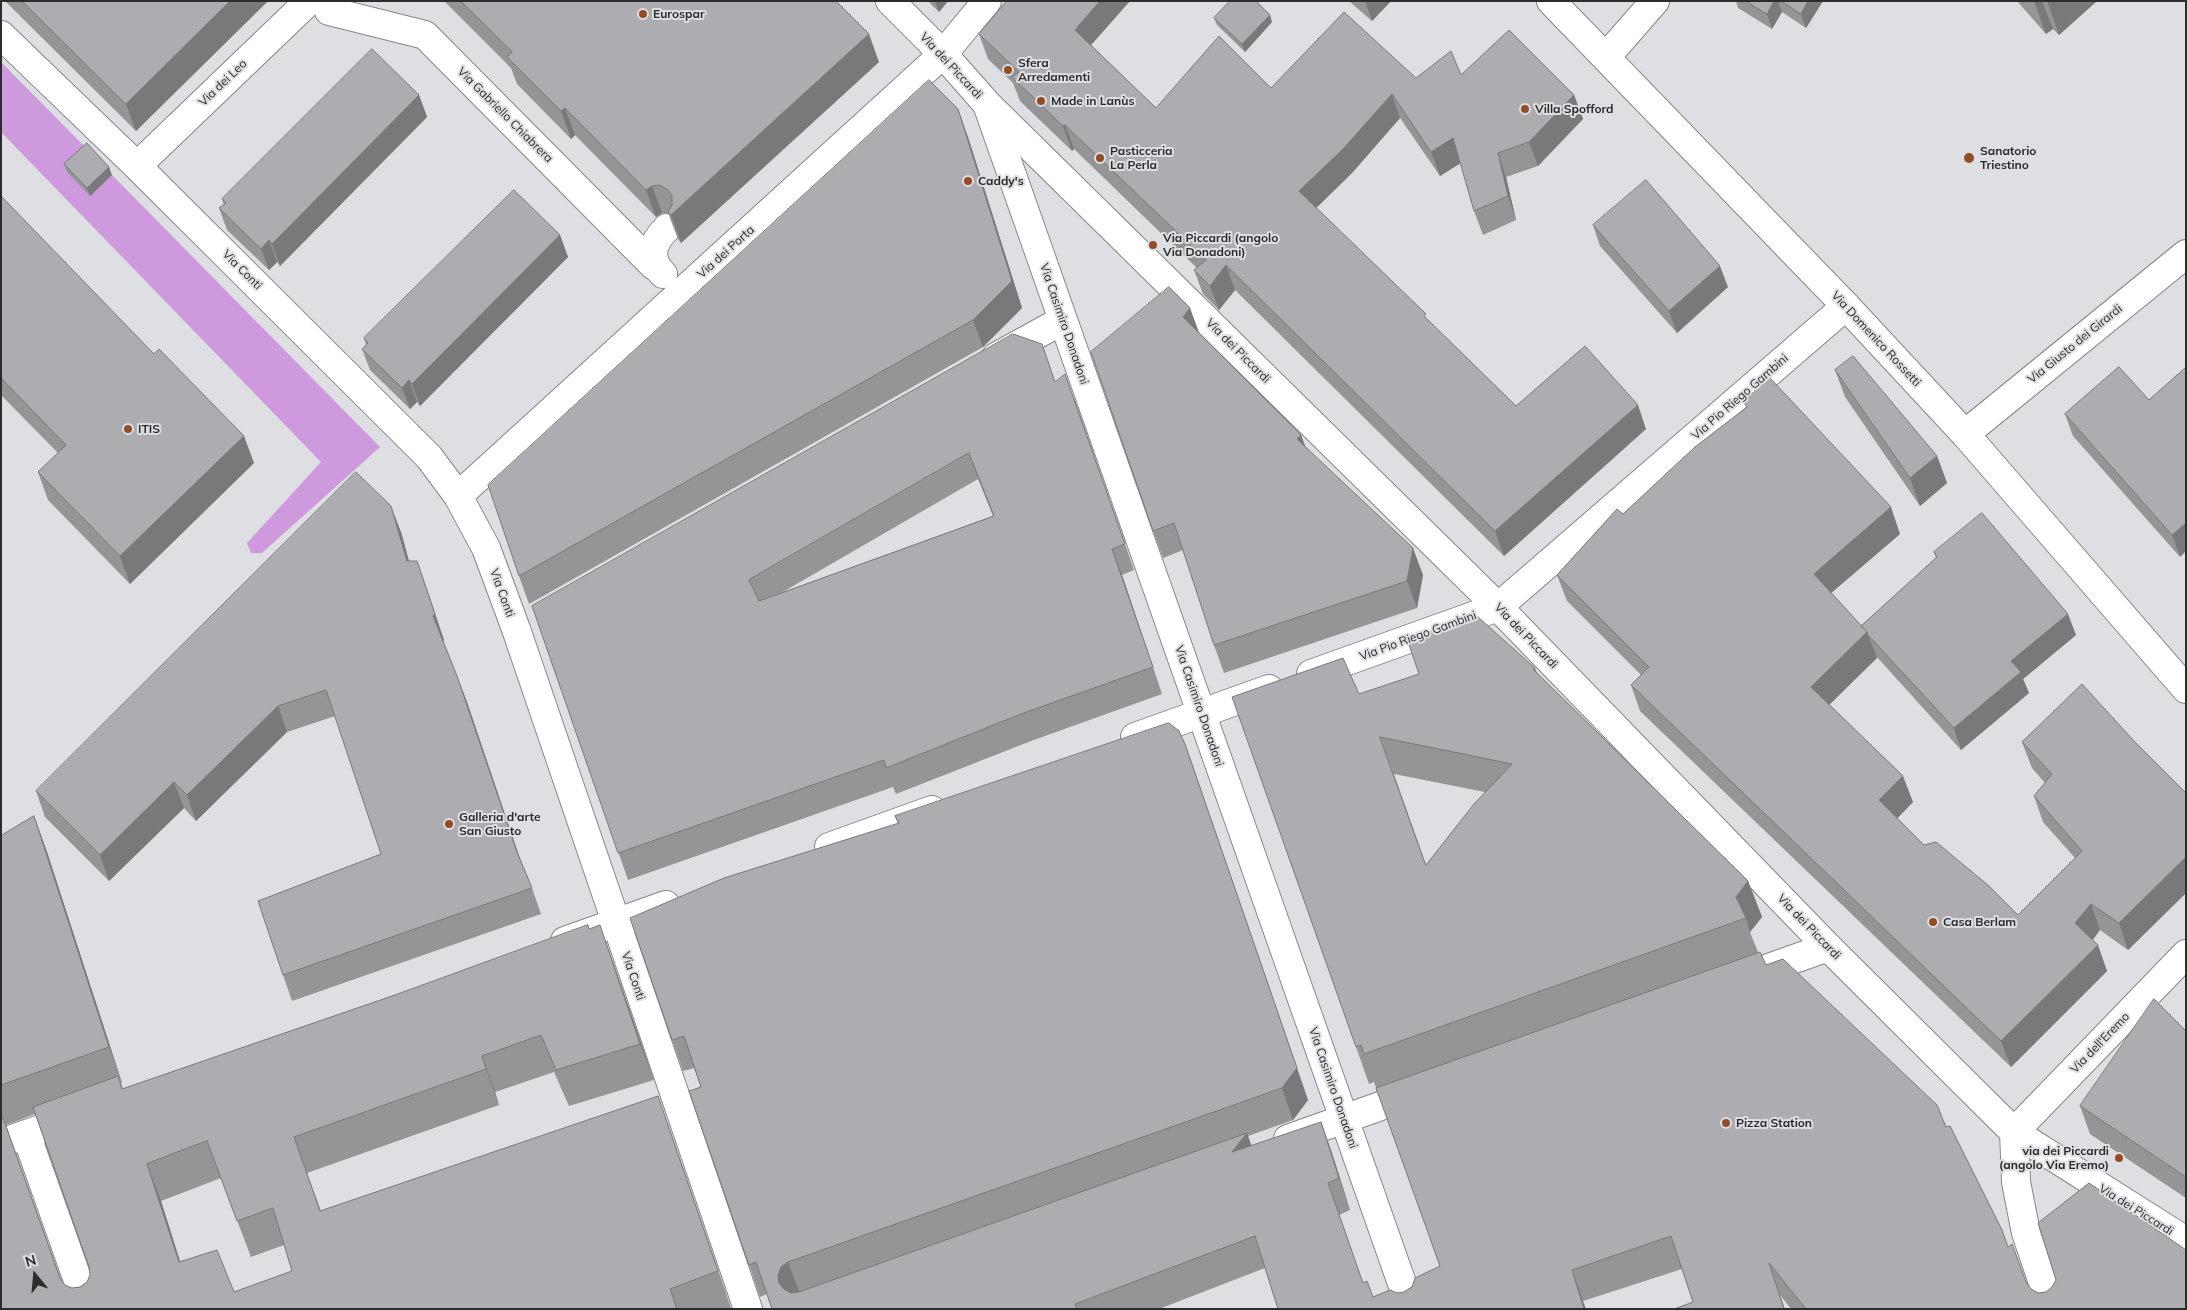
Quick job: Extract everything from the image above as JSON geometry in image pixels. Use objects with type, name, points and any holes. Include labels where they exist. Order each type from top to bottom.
[{"type":"street","name":"Via dei Piccardi","points":[[890,1],[943,54],[987,104],[1498,607],[1828,947],[2014,1132],[2186,1241]]},
{"type":"street","name":"Via dei Porta","points":[[458,496],[943,54],[987,1]]},
{"type":"street","name":"Via Domenico Rossetti","points":[[1551,1],[1846,306],[1965,434],[2186,689]]},
{"type":"street","points":[[1606,57],[1655,1]]},
{"type":"street","name":"Via dei Leo","points":[[137,166],[319,6]]},
{"type":"street","name":"Via Gabriello Chiabrera","points":[[319,6],[425,35],[681,294]]},
{"type":"street","name":"Via Conti","points":[[1,35],[137,166],[429,457],[458,496],[486,548],[516,629],[615,924],[748,1309]]},
{"type":"street","name":"Via Casimiro Donadoni","points":[[987,104],[1411,1309]]},
{"type":"street","points":[[654,266],[652,256],[655,244],[667,228]]},
{"type":"street","name":"Via Giusto dei Girardi","points":[[1965,434],[2186,254]]},
{"type":"street","name":"Via Pio Riego Gambini","points":[[1108,747],[1498,607],[1846,306]]},
{"type":"street","points":[[976,369],[1063,320]]},
{"type":"street","points":[[516,629],[542,614]]},
{"type":"street","points":[[801,857],[959,800]]},
{"type":"street","points":[[542,949],[689,897]]},
{"type":"street","points":[[1724,984],[1828,947]]},
{"type":"street","name":"Via dell'Eremo","points":[[2014,1132],[2186,954]]},
{"type":"street","points":[[1260,1148],[1437,1086]]},
{"type":"street","points":[[88,1309],[14,1139],[101,1107]]},
{"type":"street","points":[[2014,1132],[2016,1182],[2026,1232],[2052,1309]]},
{"type":"shaded area","points":[[1,62],[89,151],[67,172],[90,195],[112,175],[380,447],[262,553],[251,553],[247,543],[321,462],[1,132]]},
{"type":"building","points":[[22,1],[230,1],[126,104]]},
{"type":"building","points":[[461,1],[836,1],[869,34],[671,215],[668,212],[672,205],[672,196],[668,190],[660,185],[652,186],[646,190],[565,108],[561,111],[507,57],[512,52]]},
{"type":"building","points":[[1007,1],[1100,1],[1075,30],[1156,108],[1219,36],[1271,88],[1344,12],[1416,78],[1451,51],[1461,75],[1509,30],[1574,95],[1529,142],[1498,153],[1508,196],[1474,211],[1453,138],[1431,152],[1392,94],[1343,149],[1299,191],[1426,314],[1424,316],[1516,406],[1585,346],[1638,405],[1495,531],[1226,265],[1210,286],[1194,270],[1206,260],[1012,77],[1019,72],[979,34]]},
{"type":"building","points":[[1230,1],[1256,1],[1270,15],[1242,44],[1214,18]]},
{"type":"building","points":[[1746,1],[1774,1],[1767,14]]},
{"type":"building","points":[[1782,1],[1808,1],[1801,14]]},
{"type":"building","points":[[372,49],[419,95],[272,244],[269,240],[261,249],[219,208],[226,203],[222,199]]},
{"type":"building","points":[[929,80],[958,109],[1012,281],[973,320],[519,576],[488,485]]},
{"type":"building","points":[[87,143],[109,167],[87,188],[64,164]]},
{"type":"building","points":[[1646,180],[1720,266],[1669,311],[1593,225]]},
{"type":"building","points":[[514,190],[560,235],[412,384],[409,380],[402,388],[362,349],[368,343],[364,338]]},
{"type":"building","name":"ITIS","points":[[1,196],[154,354],[159,349],[244,436],[120,556],[38,472],[66,445],[1,378]]},
{"type":"building","points":[[1169,287],[1190,308],[1183,317],[1301,435],[1297,439],[1413,548],[1407,581],[1214,645],[1174,523],[1153,531],[1091,352]]},
{"type":"building","points":[[1013,334],[1042,344],[1055,382],[1065,374],[1125,544],[1112,549],[1153,667],[1021,714],[886,768],[884,760],[618,853],[532,606]],"holes":[[[969,453],[994,516],[759,601],[749,580]]]},
{"type":"building","points":[[1853,356],[1937,456],[1910,478],[1835,370]]},
{"type":"building","points":[[2119,367],[2149,400],[2186,367],[2186,523],[2172,535],[2065,414]]},
{"type":"building","points":[[1770,378],[1891,507],[1814,574],[1867,632],[1811,687],[1903,776],[1879,800],[1924,845],[1936,842],[1989,886],[2018,915],[2082,851],[2034,796],[2052,774],[2022,742],[2082,684],[2134,741],[2186,793],[2186,857],[2119,923],[2091,904],[2075,923],[2098,945],[2001,1041],[1631,685],[1649,667],[1557,575],[1617,509],[1623,514],[1695,447],[1747,407],[1744,402]]},
{"type":"building","points":[[356,472],[391,506],[407,561],[417,561],[435,614],[433,616],[457,676],[517,852],[532,888],[283,975],[258,901],[381,854],[326,690],[278,706],[187,795],[174,782],[100,855],[36,791]]},
{"type":"building","points":[[1982,513],[2068,614],[2011,661],[2021,672],[1954,728],[1861,626],[1937,557],[1934,552]]},
{"type":"building","points":[[1478,617],[1535,668],[1533,669],[1748,881],[1736,897],[1746,918],[1364,1054],[1361,1045],[1356,1047],[1232,697],[1343,658],[1359,694],[1419,674],[1407,639]],"holes":[[[1380,737],[1512,764],[1474,804],[1426,865]]]},
{"type":"building","points":[[1169,723],[1179,731],[1185,744],[1297,1068],[1282,1088],[788,1262],[781,1267],[778,1275],[779,1283],[784,1289],[791,1293],[799,1292],[1247,1133],[1232,1152],[1321,1122],[1339,1178],[1328,1183],[1363,1283],[1367,1281],[1373,1297],[1390,1290],[1397,1293],[1404,1292],[1412,1287],[1415,1278],[1440,1266],[1376,1088],[1760,952],[1766,965],[1783,959],[1937,1105],[1946,1127],[1950,1126],[2002,1230],[2008,1247],[2012,1244],[2026,1282],[2031,1289],[2038,1293],[2046,1292],[2056,1280],[2038,1223],[2089,1183],[2186,1250],[2186,1309],[1806,1309],[1769,1263],[1784,1309],[1674,1309],[1693,1302],[1671,1236],[1572,1270],[1584,1309],[1278,1309],[1255,1236],[1075,1304],[1077,1309],[772,1309],[756,1262],[749,1265],[689,1091],[701,1087],[684,1036],[672,1040],[630,918],[724,878],[899,823],[895,816]]},
{"type":"building","points":[[34,816],[109,1047],[1,1085],[1,836]]},
{"type":"building","points":[[588,925],[589,929],[600,925],[640,1044],[556,1070],[541,1035],[482,1056],[486,1069],[294,1137],[320,1211],[658,1096],[718,1271],[670,1289],[677,1309],[1,1309],[1,1118],[3,1118],[60,1278],[65,1285],[72,1288],[80,1287],[87,1282],[90,1275],[89,1267],[33,1107],[118,1076],[122,1089],[395,995]],"holes":[[[207,1141],[237,1221],[273,1208],[292,1271],[234,1292],[217,1250],[179,1262],[147,1164]]]},
{"type":"building","points":[[2154,999],[2186,1031],[2186,1177],[2080,1106]]},
{"type":"place","name":"Eurospar","points":[[643,14]]},
{"type":"place","name":"Sfera Arredamenti","points":[[1008,70]]},
{"type":"place","name":"Made in Lanùs","points":[[1041,101]]},
{"type":"place","name":"Villa Spofford","points":[[1525,109]]},
{"type":"place","name":"Pasticceria La Perla","points":[[1100,158]]},
{"type":"place","name":"Sanatorio Triestino","points":[[1969,158]]},
{"type":"place","name":"Caddy's","points":[[968,181]]},
{"type":"place","name":"Via Piccardi (angolo Via Donadoni)","points":[[1153,245]]},
{"type":"place","name":"ITIS","points":[[128,429]]},
{"type":"place","name":"Galleria d'arte San Giusto","points":[[449,824]]},
{"type":"place","name":"Casa Berlam","points":[[1933,922]]},
{"type":"place","name":"Pizza Station","points":[[1726,1123]]},
{"type":"place","name":"via dei Piccardi (angolo Via Eremo)","points":[[2119,1158]]}]
